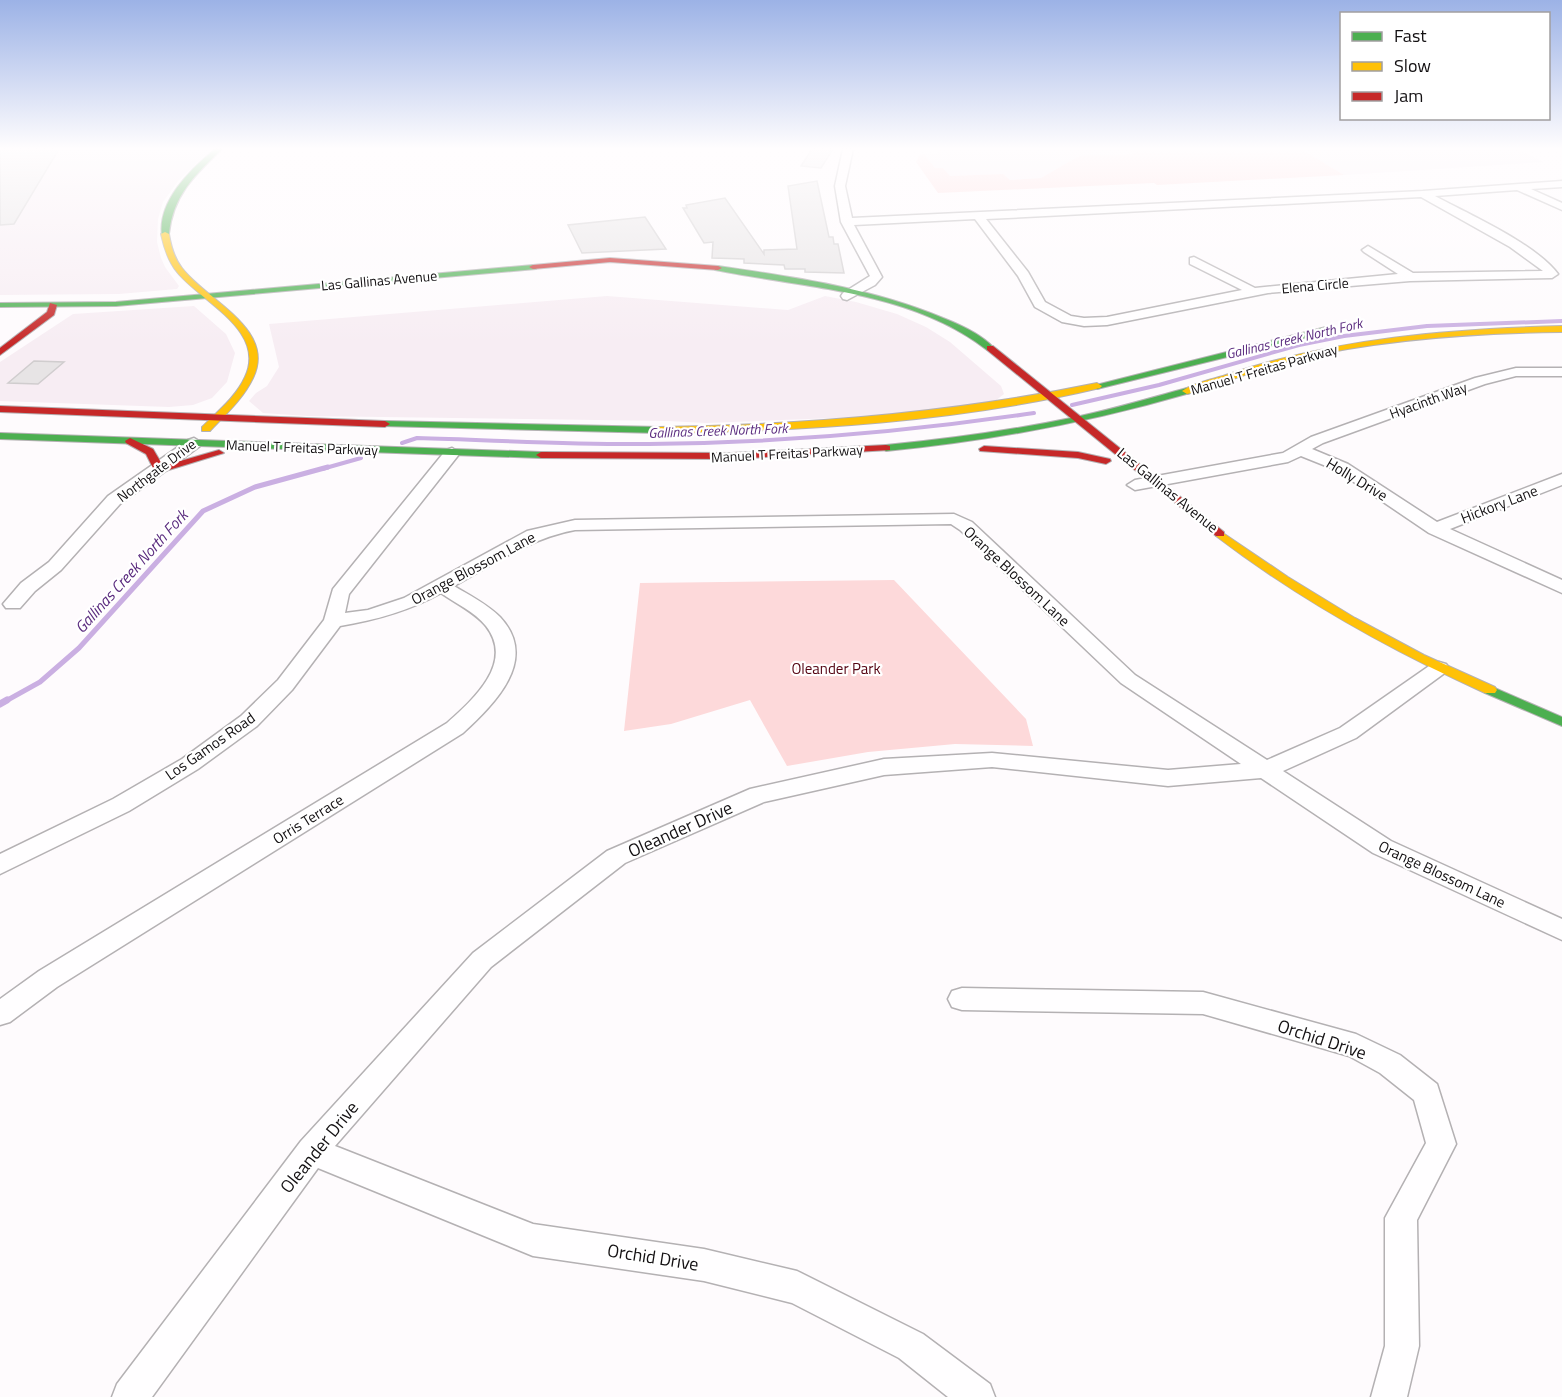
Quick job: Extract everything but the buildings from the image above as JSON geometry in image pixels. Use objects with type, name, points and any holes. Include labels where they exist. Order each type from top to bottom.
[{"type":"main road","points":[[167,214],[164,224],[182,223]]},
{"type":"main road","name":"Northgate Drive","points":[[164,224],[167,244],[173,260],[214,289],[208,296],[250,338],[253,349],[254,366],[238,395],[194,443]]},
{"type":"main road","name":"Las Gallinas Avenue","points":[[0,305],[159,300],[610,260],[652,260],[758,274],[787,283],[851,293],[918,309],[962,329],[999,353],[1055,410],[1080,440],[1113,467],[1430,676],[1562,722]]},
{"type":"main road","points":[[159,300],[184,291],[194,277]]},
{"type":"main road","points":[[233,321],[238,307],[244,301],[290,288]]},
{"type":"main road","name":"Las Gallinas Avenue","points":[[851,293],[946,333],[1055,410],[1146,488]]},
{"type":"main road","points":[[0,337],[34,313],[53,305]]},
{"type":"main road","points":[[0,352],[51,314],[53,305]]},
{"type":"main road","name":"Manuel T Freitas Parkway","points":[[0,436],[452,453],[673,457],[909,446],[1007,433],[1055,410],[1277,340],[1341,327]]},
{"type":"main road","points":[[946,333],[962,329]]},
{"type":"main road","name":"Manuel T Freitas Parkway","points":[[0,409],[215,419],[674,431],[880,421],[958,413],[1055,410],[1170,396],[1305,355],[1366,342],[1424,334],[1506,329],[1562,329]]},
{"type":"main road","points":[[152,415],[196,407],[238,395],[246,410],[260,420]]},
{"type":"main road","points":[[0,424],[159,431],[180,429],[215,419]]},
{"type":"main road","points":[[194,443],[226,428],[260,420]]},
{"type":"main road","points":[[130,441],[147,447],[154,453],[159,470],[210,454],[259,446]]},
{"type":"main road","points":[[909,446],[1078,455],[1113,467]]},
{"type":"street","points":[[845,214],[847,222],[876,277],[851,293]]},
{"type":"street","points":[[847,222],[1015,214]]},
{"type":"street","name":"Elena Circle","points":[[978,216],[1024,275],[1040,304],[1067,319],[1084,322],[1107,321],[1254,292],[1410,277],[1542,276],[1552,273],[1495,234],[1459,214]]},
{"type":"street","points":[[1368,249],[1410,277]]},
{"type":"street","points":[[1194,261],[1254,292]]},
{"type":"street","name":"Hyacinth Way","points":[[1300,450],[1317,440],[1480,381],[1516,372],[1562,372]]},
{"type":"street","name":"Northgate Drive","points":[[13,604],[28,587],[55,566],[114,500],[194,443]]},
{"type":"street","points":[[1146,488],[1288,457],[1300,450]]},
{"type":"street","name":"Holly Drive","points":[[1300,450],[1342,467],[1435,529],[1562,587]]},
{"type":"street","name":"Los Gamos Road","points":[[0,865],[121,804],[190,764],[249,721],[285,686],[334,621],[340,593],[452,453]]},
{"type":"street","name":"Hickory Lane","points":[[1435,529],[1562,479]]},
{"type":"street","name":"Orange Blossom Lane","points":[[334,621],[371,615],[411,602],[533,535],[576,525],[954,519],[966,526],[1128,679],[1382,847],[1562,930]]},
{"type":"street","name":"Orris Terrace","points":[[0,1014],[48,980],[455,728],[486,701],[499,681],[506,662],[505,641],[494,622],[442,586]]},
{"type":"street","name":"Oleander Drive","points":[[130,1397],[312,1151],[482,960],[616,858],[758,795],[884,767],[992,760],[1168,778],[1265,770],[1348,733],[1430,676]]},
{"type":"street","name":"Orchid Drive","points":[[963,999],[1203,1003],[1356,1046],[1390,1064],[1427,1093],[1441,1144],[1401,1218],[1402,1346],[1389,1397]]},
{"type":"street","name":"Orchid Drive","points":[[312,1151],[534,1240],[704,1265],[797,1288],[911,1346],[977,1397]]},
{"type":"shaded area","points":[[0,214],[159,214],[157,242],[161,258],[179,286],[177,289],[119,294],[0,295]]},
{"type":"shaded area","points":[[607,296],[788,310],[825,296],[856,302],[897,314],[926,327],[950,342],[1001,386],[1004,394],[995,401],[921,411],[835,418],[706,423],[308,416],[263,413],[249,401],[267,386],[279,367],[269,324]]},
{"type":"shaded area","points":[[194,306],[226,334],[235,353],[227,382],[212,398],[193,405],[169,407],[0,401],[0,362],[73,314]]},
{"type":"green space","name":"Oleander Park","points":[[894,580],[1026,719],[1033,746],[955,744],[868,752],[787,766],[750,700],[671,724],[624,731],[640,583]]},
{"type":"waterway","name":"Gallinas Creek North Fork","points":[[1072,405],[1159,385],[1299,345],[1344,336],[1427,326],[1562,321]]},
{"type":"waterway","name":"Gallinas Creek North Fork","points":[[402,443],[417,438],[620,444],[794,439],[938,426],[1034,413]]},
{"type":"waterway","name":"Gallinas Creek North Fork","points":[[322,469],[361,458]]},
{"type":"waterway","name":"Gallinas Creek North Fork","points":[[4,702],[40,682],[79,648],[203,511],[255,487],[328,467]]},
{"type":"waterway","name":"Gallinas Creek North Fork","points":[[0,704],[7,700]]},
{"type":"traffic: fast","points":[[165,234],[168,214]]},
{"type":"traffic: fast","points":[[0,305],[116,304],[533,267]]},
{"type":"traffic: fast","points":[[718,268],[818,284],[892,302],[955,326],[990,348]]},
{"type":"traffic: fast","points":[[1097,386],[1330,329]]},
{"type":"traffic: fast","points":[[886,448],[962,440],[1075,420],[1187,391]]},
{"type":"traffic: fast","points":[[385,424],[659,430]]},
{"type":"traffic: fast","points":[[0,436],[541,455]]},
{"type":"traffic: fast","points":[[1490,690],[1562,722]]},
{"type":"traffic: slow","points":[[165,234],[170,254],[181,272],[232,318],[244,331],[252,345],[254,360],[250,376],[236,397],[206,429]]},
{"type":"traffic: slow","points":[[1187,391],[1295,357],[1361,344],[1461,333],[1562,329]]},
{"type":"traffic: slow","points":[[659,430],[769,427],[879,420],[988,407],[1097,386]]},
{"type":"traffic: slow","points":[[1220,534],[1283,580],[1350,621],[1490,690]]},
{"type":"traffic: jam","points":[[533,267],[610,260],[718,268]]},
{"type":"traffic: jam","points":[[0,352],[51,313],[53,305]]},
{"type":"traffic: jam","points":[[990,348],[1220,534]]},
{"type":"traffic: jam","points":[[0,409],[385,424]]},
{"type":"traffic: jam","points":[[130,441],[149,451],[159,470],[219,453]]},
{"type":"traffic: jam","points":[[541,455],[732,456],[886,448]]},
{"type":"traffic: jam","points":[[984,449],[1078,455],[1106,461]]}]
